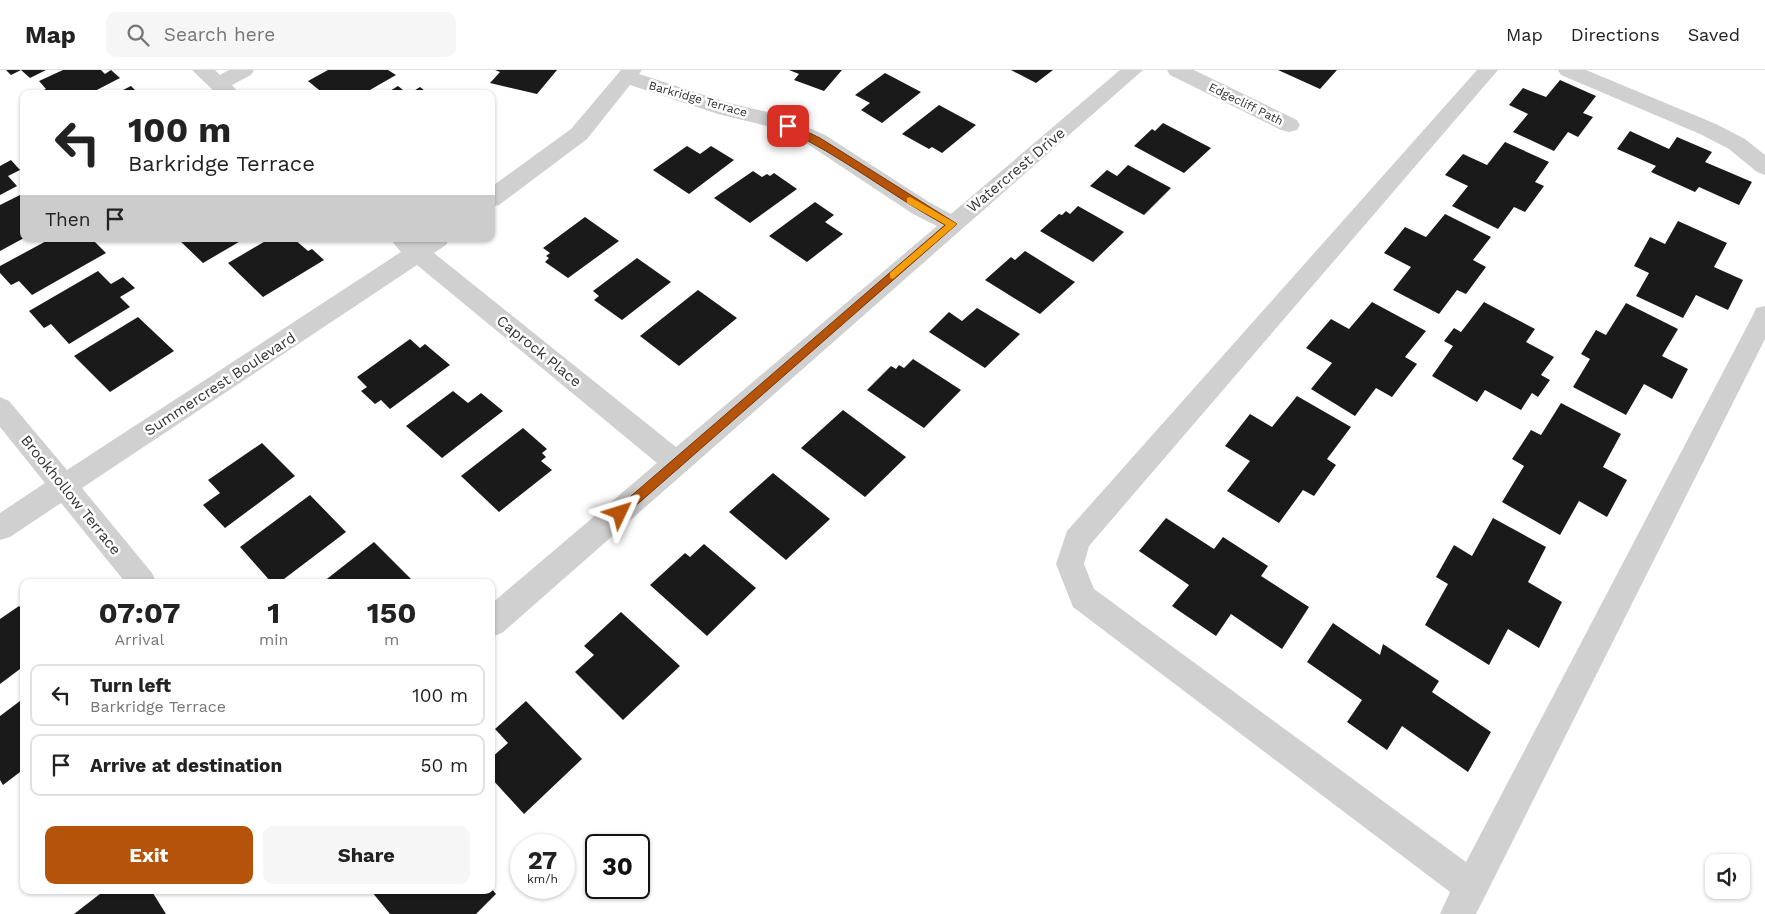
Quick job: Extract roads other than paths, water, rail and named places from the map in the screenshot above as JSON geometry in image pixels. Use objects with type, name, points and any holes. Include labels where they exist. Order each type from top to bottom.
[{"type":"street","points":[[202,70],[225,89],[244,70]]},
{"type":"street","name":"Watercrest Drive","points":[[495,620],[952,224],[1134,70]]},
{"type":"street","name":"Edgecliff Path","points":[[1177,70],[1289,125]]},
{"type":"street","points":[[1488,70],[1077,540],[1070,564],[1083,598],[1464,901],[1765,315]]},
{"type":"street","points":[[1568,70],[1708,129],[1737,144],[1765,168]]},
{"type":"street","points":[[495,196],[579,134],[629,74]]},
{"type":"street","name":"Barkridge Terrace","points":[[629,74],[725,109],[773,120],[817,140],[921,208],[952,224]]},
{"type":"street","name":"Caprock Place","points":[[419,244],[677,464]]},
{"type":"street","name":"Summercrest Boulevard","points":[[0,528],[419,244]]},
{"type":"street","name":"Brookhollow Terrace","points":[[0,408],[64,485],[91,522],[139,579]]}]
